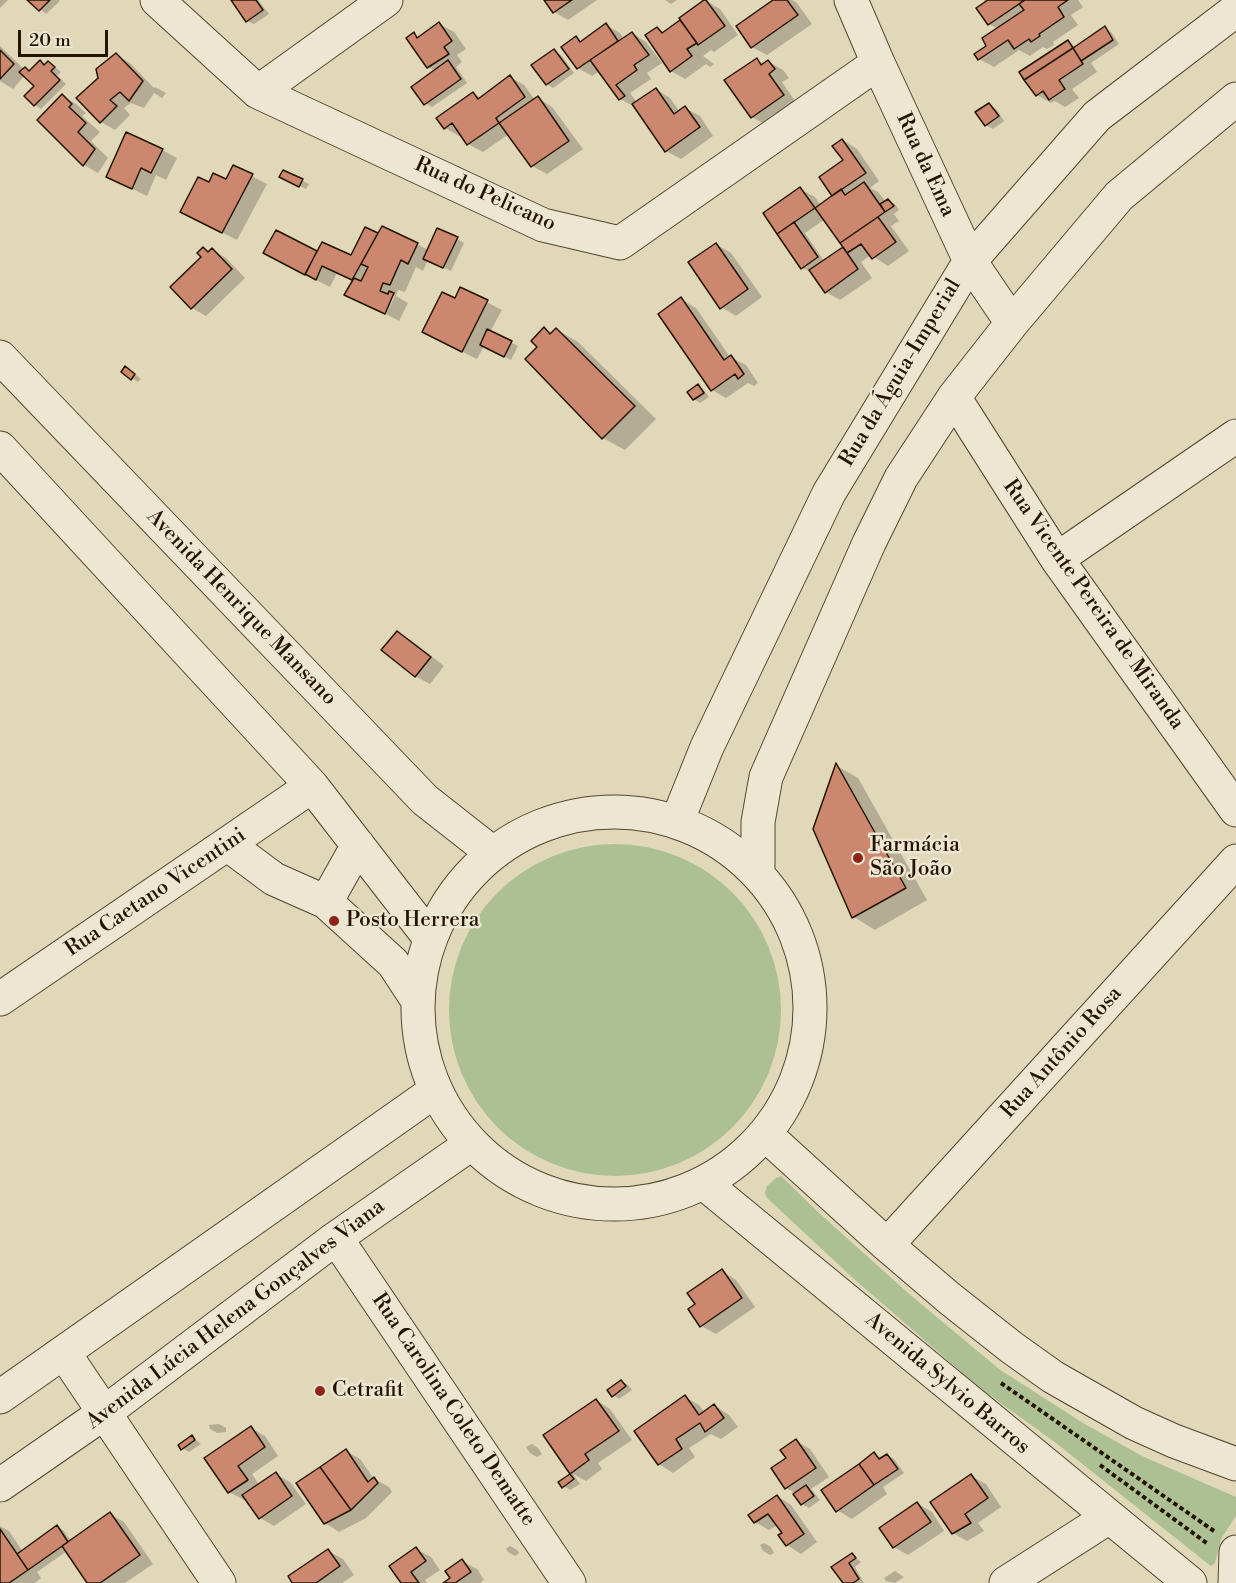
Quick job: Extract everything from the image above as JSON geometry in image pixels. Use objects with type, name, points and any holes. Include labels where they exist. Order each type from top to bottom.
[{"type":"street","name":"Rua do Pelicano","points":[[157,0],[258,92],[543,225],[620,243],[878,63]]},
{"type":"street","points":[[258,92],[386,0]]},
{"type":"street","name":"Rua da Ema","points":[[851,0],[970,261],[1012,323]]},
{"type":"street","name":"Rua da Águia-Imperial","points":[[678,819],[707,747],[828,493],[970,261],[1096,116],[1222,10]]},
{"type":"street","points":[[758,871],[758,822],[766,777],[869,543],[902,478],[954,397],[1012,323],[1119,196],[1236,99]]},
{"type":"street","name":"Avenida Henrique Mansano","points":[[0,357],[425,800],[490,851]]},
{"type":"street","name":"Rua Vicente Pereira de Miranda","points":[[954,397],[1057,559],[1234,803]]},
{"type":"street","points":[[1057,559],[1236,436]]},
{"type":"street","points":[[0,448],[312,786],[429,938]]},
{"type":"street","name":"Rua Caetano Vicentini","points":[[0,999],[312,786]]},
{"type":"street","points":[[602,813],[643,813],[678,819],[712,837],[758,871],[791,920],[808,975],[810,1020],[810,1031],[795,1087],[766,1135],[724,1172],[705,1184],[665,1200],[620,1206],[565,1199],[514,1178],[471,1144],[435,1091],[419,1041],[417,988],[429,938],[452,894],[490,851],[527,834],[602,813]]},
{"type":"street","points":[[227,844],[274,879],[326,902],[393,963],[418,1001]]},
{"type":"street","points":[[326,902],[358,845]]},
{"type":"street","name":"Rua Antônio Rosa","points":[[887,1245],[1236,861]]},
{"type":"street","points":[[0,1397],[435,1091]]},
{"type":"street","points":[[766,1135],[887,1245],[989,1330],[1053,1377],[1134,1423],[1174,1442],[1236,1464]]},
{"type":"street","name":"Avenida Lúcia Helena Gonçalves Viana","points":[[0,1485],[104,1413],[336,1238],[471,1144]]},
{"type":"street","name":"Avenida Sylvio Barros","points":[[705,1184],[1190,1583]]},
{"type":"street","name":"Rua Carolina Coleto Dematte","points":[[336,1238],[569,1583]]},
{"type":"street","points":[[64,1353],[219,1583]]},
{"type":"street","points":[[1174,1442],[1236,1483]]},
{"type":"street","points":[[1006,1583],[1108,1517]]},
{"type":"street","points":[[1235,1583],[1236,1552]]},
{"type":"green space","points":[[615,844],[647,847],[679,857],[707,872],[732,893],[753,918],[768,946],[778,978],[781,1010],[778,1042],[768,1074],[753,1102],[732,1127],[707,1148],[679,1163],[647,1173],[615,1176],[583,1173],[551,1163],[523,1148],[498,1127],[477,1102],[462,1074],[452,1042],[449,1010],[452,978],[462,946],[477,918],[498,893],[523,872],[551,857],[583,847]]},
{"type":"green space","points":[[781,1176],[908,1293],[999,1369],[1083,1423],[1142,1456],[1236,1497],[1236,1516],[1221,1539],[1215,1563],[1211,1566],[1056,1443],[981,1389],[854,1279],[767,1198],[765,1193],[767,1186]]},
{"type":"building","points":[[27,0],[50,0],[39,11]]},
{"type":"building","points":[[231,0],[256,0],[263,10],[246,22]]},
{"type":"building","points":[[544,0],[572,0],[553,13]]},
{"type":"building","points":[[704,0],[725,26],[698,45],[679,18]]},
{"type":"building","points":[[773,0],[787,0],[798,15],[751,48],[736,26]]},
{"type":"building","points":[[988,0],[1025,0],[988,25],[976,8]]},
{"type":"building","points":[[1024,0],[1068,0],[1058,7],[1064,17],[1031,42],[1029,39],[1014,49],[1008,40],[978,60],[974,54],[986,46],[982,38],[1024,10],[1019,4]]},
{"type":"building","points":[[680,20],[697,43],[687,49],[692,56],[670,72],[645,35],[657,27],[662,33]]},
{"type":"building","points":[[439,22],[452,41],[444,47],[449,54],[427,68],[406,38],[414,32],[417,38]]},
{"type":"building","points":[[606,23],[618,41],[577,69],[561,47],[576,36],[580,42]]},
{"type":"building","points":[[1105,26],[1113,40],[1081,61],[1073,48]]},
{"type":"building","points":[[632,32],[649,55],[634,65],[637,70],[616,85],[625,96],[619,100],[590,60]]},
{"type":"building","points":[[1068,40],[1073,48],[1024,80],[1019,72]]},
{"type":"building","points":[[1073,48],[1083,64],[1059,80],[1065,89],[1049,100],[1043,91],[1036,96],[1024,80]]},
{"type":"building","points":[[554,49],[569,69],[546,85],[531,65]]},
{"type":"building","points":[[0,50],[14,64],[0,79]]},
{"type":"building","points":[[116,53],[143,81],[129,101],[120,92],[110,100],[117,106],[100,123],[76,98],[98,78],[96,69]]},
{"type":"building","points":[[757,58],[761,65],[768,60],[775,69],[769,74],[784,95],[751,118],[724,80]]},
{"type":"building","points":[[40,60],[44,65],[48,61],[55,67],[51,71],[60,80],[34,106],[24,96],[34,86],[19,72],[25,67],[29,71]]},
{"type":"building","points":[[448,60],[461,79],[424,105],[411,87]]},
{"type":"building","points":[[510,75],[525,97],[496,118],[499,123],[467,145],[452,123],[444,129],[436,118],[473,92],[478,99]]},
{"type":"building","points":[[656,88],[674,114],[685,106],[700,127],[665,152],[632,104]]},
{"type":"building","points":[[62,94],[72,104],[69,107],[86,123],[78,132],[95,149],[83,166],[37,120]]},
{"type":"building","points":[[538,96],[569,141],[531,167],[499,123]]},
{"type":"building","points":[[989,103],[999,116],[985,126],[975,112]]},
{"type":"building","points":[[126,132],[163,149],[151,173],[141,168],[132,189],[106,177]]},
{"type":"building","points":[[842,139],[866,173],[832,196],[819,177],[843,160],[832,146]]},
{"type":"building","points":[[233,165],[253,174],[222,233],[180,212],[198,177],[209,182],[213,173],[226,179]]},
{"type":"building","points":[[283,170],[303,179],[299,187],[279,177]]},
{"type":"building","points":[[864,182],[885,212],[840,243],[815,208],[841,189],[845,195]]},
{"type":"building","points":[[800,187],[815,208],[777,234],[763,213]]},
{"type":"building","points":[[888,199],[894,206],[885,212],[880,204]]},
{"type":"building","points":[[878,217],[896,242],[872,259],[861,244],[847,253],[840,243]]},
{"type":"building","points":[[794,222],[818,257],[801,269],[777,234]]},
{"type":"building","points":[[382,226],[418,243],[408,264],[401,260],[390,285],[383,283],[380,291],[388,294],[389,291],[394,293],[385,314],[344,295],[354,278],[361,281],[368,267],[361,264]]},
{"type":"building","points":[[365,227],[378,233],[352,280],[322,266],[316,280],[305,274],[322,242],[351,255]]},
{"type":"building","points":[[437,228],[458,237],[443,268],[423,259]]},
{"type":"building","points":[[276,230],[317,251],[305,275],[263,253]]},
{"type":"building","points":[[716,243],[748,289],[720,309],[688,262]]},
{"type":"building","points":[[203,247],[208,252],[212,248],[232,269],[191,309],[170,287],[201,257],[197,253]]},
{"type":"building","points":[[843,247],[858,269],[825,293],[809,270]]},
{"type":"building","points":[[460,287],[488,300],[462,352],[422,332],[442,292],[455,298]]},
{"type":"building","points":[[681,297],[724,360],[731,355],[744,374],[738,379],[735,374],[711,391],[658,314]]},
{"type":"building","points":[[544,327],[550,334],[556,328],[635,406],[602,439],[525,359],[537,347],[531,341]]},
{"type":"building","points":[[487,329],[512,341],[504,357],[480,345]]},
{"type":"building","points":[[125,366],[135,374],[131,380],[121,372]]},
{"type":"building","points":[[698,384],[704,393],[693,400],[687,392]]},
{"type":"building","points":[[397,631],[431,657],[415,677],[381,650]]},
{"type":"building","name":"Farmácia São João","points":[[836,763],[906,888],[852,918],[813,829]]},
{"type":"building","points":[[722,1269],[742,1298],[700,1327],[688,1309],[695,1304],[687,1293]]},
{"type":"building","points":[[621,1380],[626,1386],[612,1397],[607,1390]]},
{"type":"building","points":[[685,1395],[699,1415],[714,1404],[724,1418],[705,1432],[700,1423],[676,1439],[682,1449],[658,1465],[634,1431]]},
{"type":"building","points":[[596,1399],[619,1431],[585,1454],[589,1460],[570,1474],[543,1435]]},
{"type":"building","points":[[251,1426],[265,1447],[238,1466],[248,1480],[228,1493],[204,1458]]},
{"type":"building","points":[[192,1435],[195,1440],[181,1450],[178,1445]]},
{"type":"building","points":[[796,1439],[816,1468],[785,1489],[771,1468],[786,1458],[780,1450]]},
{"type":"building","points":[[346,1449],[368,1482],[374,1477],[378,1483],[351,1510],[320,1467]]},
{"type":"building","points":[[874,1452],[879,1459],[887,1454],[898,1469],[874,1485],[859,1464]]},
{"type":"building","points":[[859,1464],[874,1485],[836,1512],[821,1490]]},
{"type":"building","points":[[320,1467],[351,1510],[324,1524],[296,1483]]},
{"type":"building","points":[[276,1472],[292,1496],[259,1519],[242,1495]]},
{"type":"building","points":[[570,1474],[574,1479],[562,1488],[558,1482]]},
{"type":"building","points":[[971,1474],[988,1498],[965,1514],[971,1523],[952,1534],[930,1502]]},
{"type":"building","points":[[806,1485],[814,1496],[801,1505],[793,1494]]},
{"type":"building","points":[[777,1495],[804,1534],[786,1546],[778,1535],[782,1533],[768,1514],[754,1523],[748,1515]]},
{"type":"building","points":[[917,1502],[931,1522],[893,1548],[879,1528]]},
{"type":"building","points":[[110,1512],[140,1555],[100,1583],[87,1583],[62,1546]]},
{"type":"building","points":[[57,1525],[68,1542],[28,1570],[17,1554]]},
{"type":"building","points":[[0,1529],[28,1570],[9,1583],[0,1583]]},
{"type":"building","points":[[416,1547],[426,1561],[411,1572],[419,1583],[401,1583],[389,1566]]},
{"type":"building","points":[[328,1549],[340,1566],[316,1583],[292,1583],[288,1576]]},
{"type":"building","points":[[852,1553],[856,1558],[849,1563],[859,1579],[853,1583],[843,1583],[831,1567]]},
{"type":"building","points":[[462,1559],[471,1572],[455,1583],[443,1583],[450,1578],[445,1571]]},
{"type":"place","name":"Farmácia São João","points":[[858,858]]},
{"type":"place","name":"Posto Herrera","points":[[334,921]]},
{"type":"place","name":"Cetrafit","points":[[320,1391]]}]
